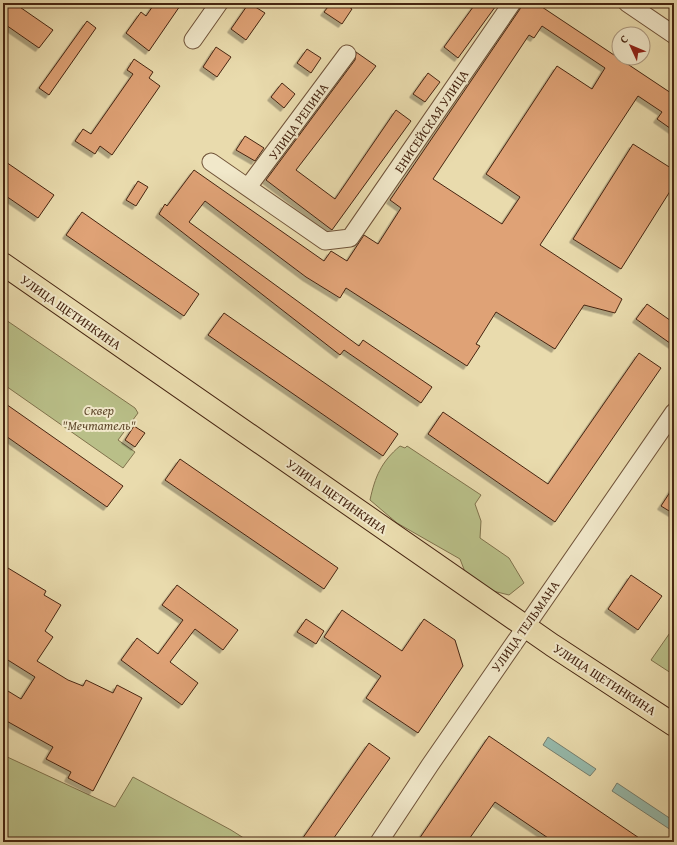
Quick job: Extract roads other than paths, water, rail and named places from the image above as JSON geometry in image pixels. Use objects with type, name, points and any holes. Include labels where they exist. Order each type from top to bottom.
[{"type":"main road","name":"УЛИЦА ЩЕТИНКИНА","points":[[3,264],[525,627],[674,725]]},
{"type":"street","points":[[193,40],[219,3]]},
{"type":"street","name":"ЕНИСЕЙСКАЯ УЛИЦА","points":[[248,187],[325,241],[350,238],[512,3]]},
{"type":"street","points":[[627,3],[674,35]]},
{"type":"street","name":"УЛИЦА РЕПИНА","points":[[248,187],[347,54]]},
{"type":"street","points":[[211,162],[248,187]]},
{"type":"street","name":"УЛИЦА ТЕЛЬМАНА","points":[[379,842],[430,765],[674,412]]},
{"type":"park label","name":"Сквер \"Мечтатель\"","points":[[99,418]]}]
